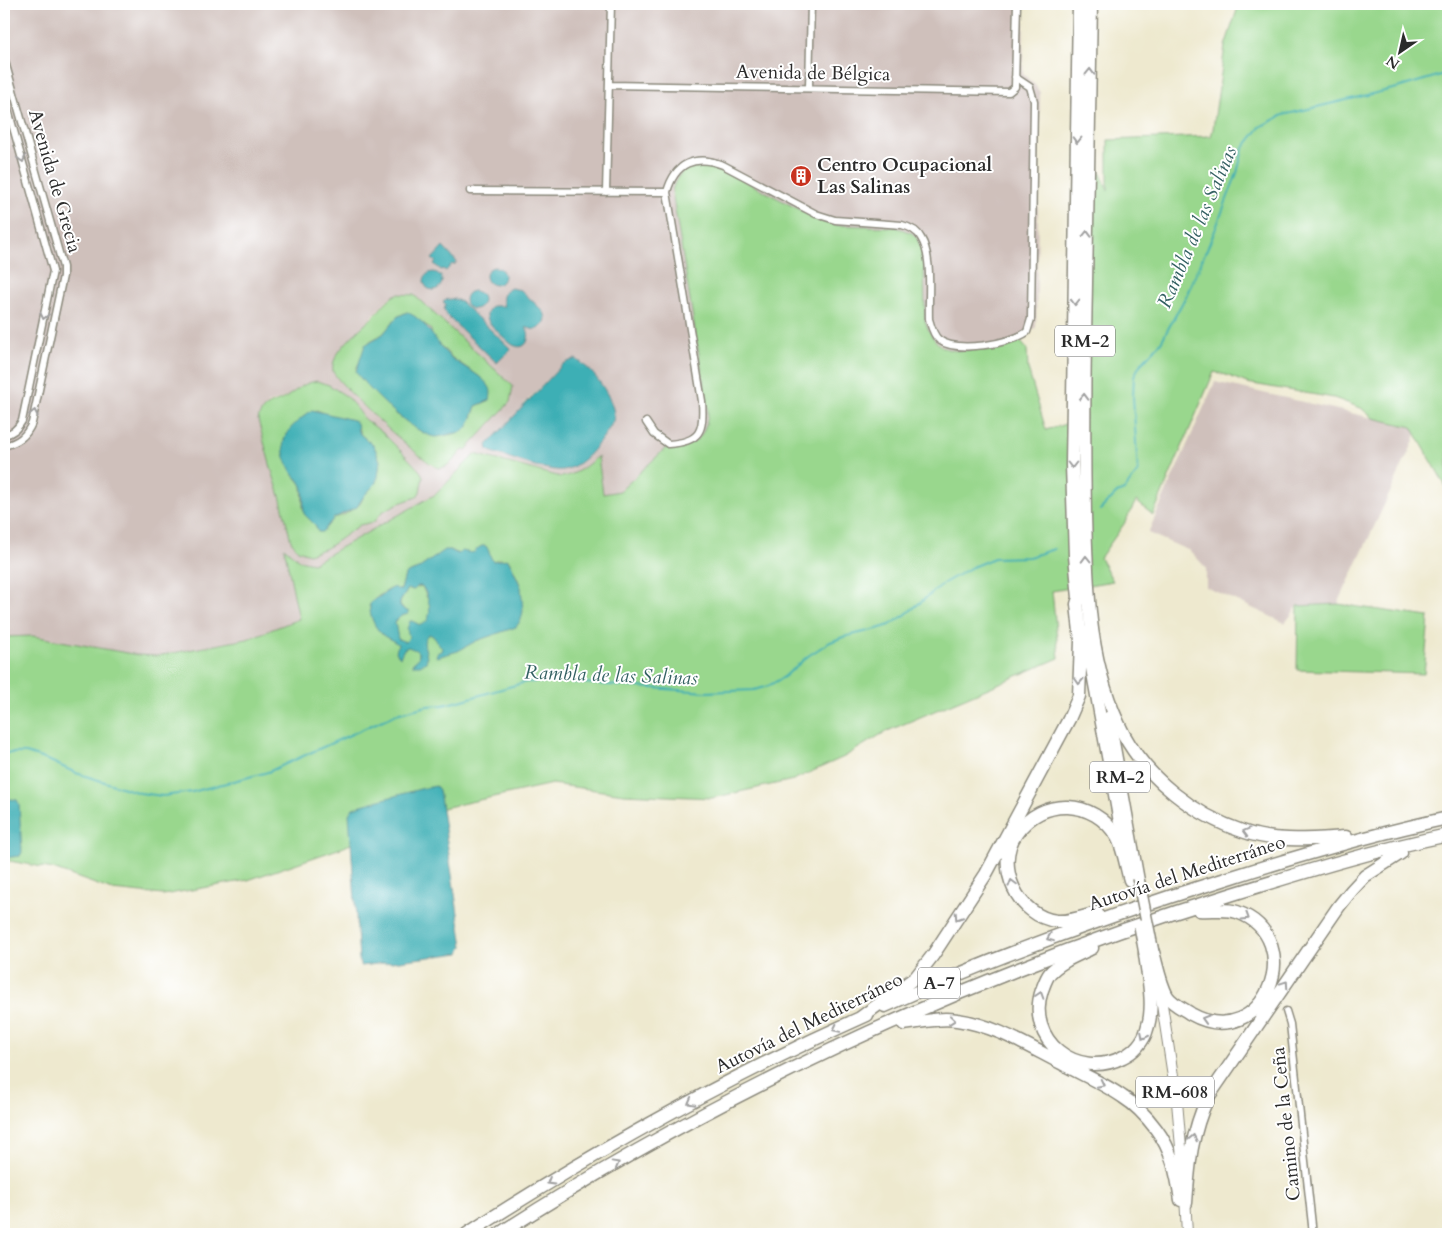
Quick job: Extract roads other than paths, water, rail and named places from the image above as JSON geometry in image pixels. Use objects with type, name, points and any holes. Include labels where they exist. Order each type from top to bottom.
[{"type":"highway","points":[[1067,4],[1071,8],[1074,19],[1074,43],[1078,49]]},
{"type":"highway","name":"RM-2","points":[[1078,4],[1072,465],[1075,556],[1079,598],[1149,953]]},
{"type":"highway","name":"RM-2","points":[[1091,4],[1084,439],[1087,594],[1100,677],[1117,758],[1134,879]]},
{"type":"highway","points":[[860,1018],[916,977],[933,955],[986,874],[1069,719],[1078,696],[1081,642],[1077,604],[1079,598]]},
{"type":"highway","points":[[1100,677],[1124,735],[1140,759],[1168,789],[1203,814],[1242,832],[1270,837],[1299,840],[1346,837]]},
{"type":"highway","points":[[1134,879],[1118,838],[1106,822],[1091,812],[1069,806],[1049,809],[1031,818],[1016,834],[1009,850],[1008,868],[1013,891],[1026,906],[1039,915],[1056,921],[1073,920],[1346,837],[1448,813]]},
{"type":"highway","name":"Autovía del Mediterráneo","points":[[466,1234],[642,1128],[775,1059],[925,988],[1073,929],[1158,900],[1305,854],[1448,818]]},
{"type":"highway","name":"Autovía del Mediterráneo","points":[[499,1234],[599,1173],[744,1092],[863,1034],[995,978],[1132,926],[1345,861],[1448,835]]},
{"type":"highway","points":[[687,1124],[714,1114],[861,1042],[1069,955],[1253,893],[1400,853],[1448,842]]},
{"type":"highway","points":[[1184,1203],[1193,1135],[1208,1097],[1343,900],[1365,876],[1400,853]]},
{"type":"highway","points":[[1149,953],[1168,998],[1194,1016],[1209,1021],[1226,1023],[1242,1018],[1255,1009],[1267,994],[1273,976],[1274,960],[1271,944],[1265,932],[1248,917],[1235,911],[1199,910]]},
{"type":"highway","points":[[1098,945],[1065,961],[1050,973],[1044,983],[1038,1002],[1039,1022],[1052,1046],[1067,1058],[1084,1064],[1099,1065],[1113,1062],[1129,1054],[1141,1042],[1147,1031],[1151,1012],[1149,953]]},
{"type":"highway","points":[[904,1024],[941,1018],[982,1026],[1003,1034],[1118,1094],[1138,1109],[1156,1128],[1168,1146],[1184,1203]]},
{"type":"main road","points":[[1149,953],[1172,1103],[1186,1234]]},
{"type":"street","points":[[606,192],[611,4]]},
{"type":"street","points":[[809,87],[811,4]]},
{"type":"street","points":[[646,422],[654,434],[668,444],[687,441],[697,434],[704,421],[667,192],[670,181],[682,167],[697,160],[709,160],[723,165],[816,214],[835,220],[902,225],[911,228],[921,236],[927,253],[929,319],[939,340],[958,346],[1010,341],[1027,332],[1031,319],[1034,101],[1030,87],[1015,77],[1017,4]]},
{"type":"street","name":"Avenida de Grecia","points":[[4,58],[63,267],[63,276],[32,423],[28,432],[21,440],[4,446]]},
{"type":"street","name":"Avenida de Bélgica","points":[[609,85],[1010,92],[1015,87],[1015,77]]},
{"type":"street","name":"Avenida de Grecia","points":[[4,96],[53,270],[22,421],[18,428],[4,435]]},
{"type":"street","points":[[470,191],[667,192]]},
{"type":"street","name":"Camino de la Ceña","points":[[1286,1011],[1290,1024],[1313,1234]]},
{"type":"water","points":[[443,247],[457,262],[454,265],[452,264],[446,271],[441,270],[434,264],[436,262],[432,259]]},
{"type":"water","points":[[491,267],[499,267],[504,272],[502,283],[491,285],[486,280],[486,272]]},
{"type":"water","points":[[429,272],[437,272],[442,277],[440,288],[429,290],[424,285],[424,277]]},
{"type":"water","points":[[511,288],[521,290],[544,312],[546,318],[545,323],[541,327],[532,329],[526,327],[528,331],[527,342],[525,345],[518,347],[510,343],[494,328],[487,318],[487,314],[492,306],[504,306],[503,295]]},
{"type":"water","points":[[470,291],[478,291],[483,296],[481,307],[470,309],[465,304],[465,296]]},
{"type":"water","points":[[447,299],[455,299],[461,302],[511,349],[497,363],[447,316],[444,310],[446,304],[443,302]]},
{"type":"water","points":[[407,312],[421,321],[450,357],[485,381],[490,389],[490,400],[476,406],[469,425],[463,431],[435,437],[415,428],[392,410],[370,389],[356,372],[365,345],[383,334],[397,317]]},
{"type":"water","points":[[575,359],[588,368],[601,384],[611,401],[613,410],[614,417],[610,427],[591,452],[573,466],[556,470],[528,464],[488,450],[487,445],[563,364]]},
{"type":"water","points":[[312,410],[353,420],[357,423],[358,431],[374,446],[380,461],[375,484],[357,507],[334,518],[322,532],[318,532],[315,525],[304,514],[302,486],[291,471],[284,451],[284,443],[290,429]]},
{"type":"water","points":[[486,546],[493,561],[507,559],[511,564],[521,587],[523,611],[521,620],[516,627],[476,641],[458,651],[437,657],[437,653],[442,648],[433,636],[429,634],[424,640],[427,655],[426,662],[420,665],[412,665],[418,659],[419,654],[416,650],[408,647],[404,649],[400,657],[396,652],[398,644],[380,633],[375,625],[371,617],[370,603],[394,587],[401,590],[405,575],[418,569],[445,550],[458,554],[462,551],[473,552]],"holes":[[[418,586],[422,586],[429,602],[430,614],[425,623],[420,625],[410,621],[407,629],[409,637],[406,642],[398,639],[395,622],[409,612],[400,607],[400,602],[408,589],[414,590]]]},
{"type":"water","points":[[436,786],[439,790],[463,946],[460,953],[361,966],[359,960],[349,814],[353,808],[362,805]]},
{"type":"water","points":[[17,800],[19,804],[22,852],[20,856],[4,858],[4,801]]},
{"type":"waterway","name":"Rambla de las Salinas","points":[[1100,510],[1117,493],[1124,490],[1138,472],[1133,397],[1134,376],[1140,365],[1161,342],[1186,296],[1214,233],[1237,173],[1243,149],[1260,127],[1283,115],[1397,88],[1448,73]]},
{"type":"waterway","name":"Rambla de las Salinas","points":[[4,753],[26,753],[76,773],[140,793],[163,796],[192,792],[268,772],[396,714],[427,706],[443,705],[526,682],[570,682],[706,692],[754,690],[768,686],[784,677],[808,656],[828,643],[843,637],[890,625],[944,583],[972,567],[994,558],[1029,557],[1054,549]]},
{"type":"place","name":"Centro Ocupacional Las Salinas","points":[[801,176]]}]
